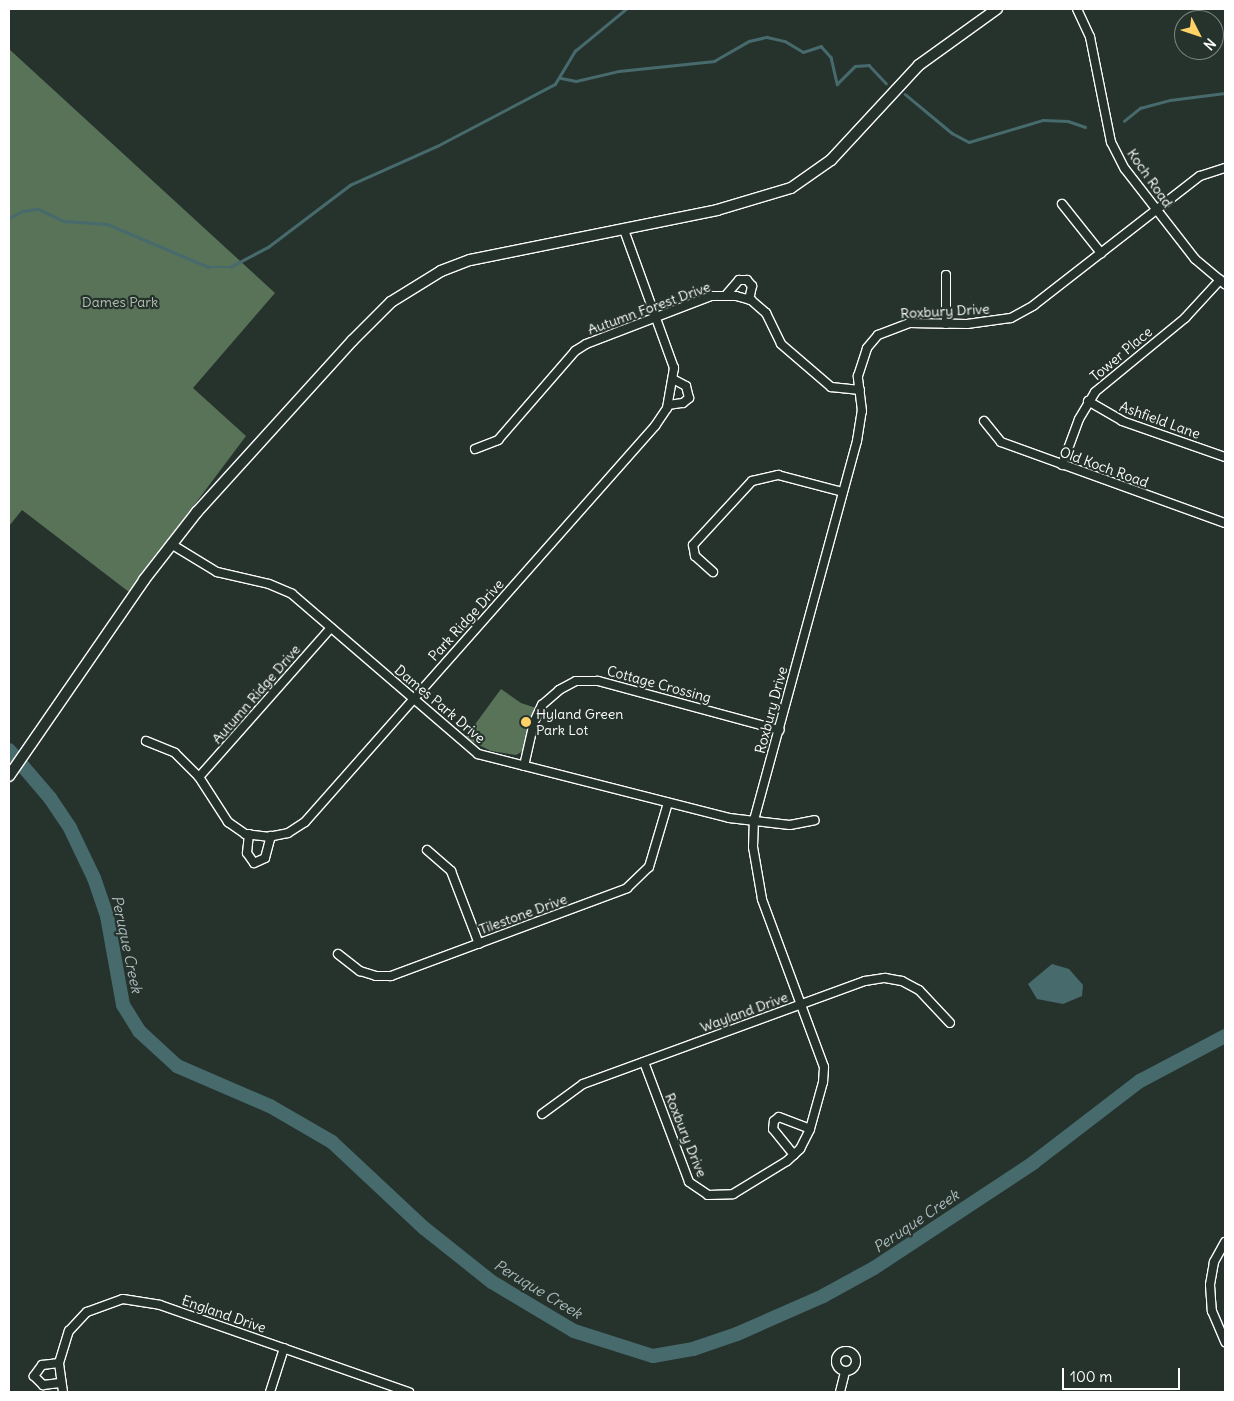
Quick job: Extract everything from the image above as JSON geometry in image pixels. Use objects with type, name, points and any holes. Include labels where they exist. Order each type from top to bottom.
[{"type":"main road","points":[[9,776],[171,544],[228,477],[352,341],[407,291],[441,271],[470,260],[745,204],[791,188],[831,160],[919,65],[997,9]]},
{"type":"street","name":"Koch Road","points":[[1077,9],[1090,37],[1111,142],[1126,169],[1195,258],[1223,282]]},
{"type":"street","name":"Roxbury Drive","points":[[644,1062],[689,1182],[697,1190],[719,1197],[733,1194],[794,1155],[810,1129],[823,1082],[824,1067],[762,898],[752,847],[754,820],[859,428],[861,362],[878,335],[910,323],[988,323],[1011,318],[1034,305],[1200,176],[1225,168]]},
{"type":"street","points":[[1062,204],[1101,253]]},
{"type":"street","name":"Park Ridge Drive","points":[[146,741],[175,753],[199,777],[228,822],[250,834],[271,836],[288,833],[305,822],[655,426],[668,405],[673,379],[669,351],[624,230]]},
{"type":"street","points":[[946,275],[946,324]]},
{"type":"street","name":"Autumn Forest Drive","points":[[475,449],[498,440],[575,351],[586,344],[711,296],[726,295],[749,300],[752,286],[747,280],[739,280],[726,295]]},
{"type":"street","name":"Tower Place","points":[[1062,465],[1088,401],[1110,376],[1185,318],[1223,282]]},
{"type":"street","points":[[749,300],[766,314],[781,344],[831,387],[860,390]]},
{"type":"street","points":[[668,405],[683,403],[689,398],[686,386],[673,379]]},
{"type":"street","name":"Ashfield Lane","points":[[1088,401],[1122,421],[1225,457]]},
{"type":"street","name":"Old Koch Road","points":[[984,421],[1001,442],[1225,523]]},
{"type":"street","points":[[713,572],[695,556],[693,544],[752,481],[778,475],[843,492]]},
{"type":"street","name":"Dames Park Drive","points":[[171,544],[217,572],[281,588],[331,628],[478,754],[729,818],[790,825],[816,820]]},
{"type":"street","name":"Autumn Ridge Drive","points":[[199,777],[331,628]]},
{"type":"street","name":"Cottage Crossing","points":[[524,766],[534,722],[542,705],[559,690],[576,681],[598,680],[778,730]]},
{"type":"street","name":"Tilestone Drive","points":[[338,954],[360,971],[376,976],[391,976],[628,888],[640,879],[649,867],[668,803]]},
{"type":"street","points":[[250,834],[247,853],[254,863],[265,858],[271,836]]},
{"type":"street","points":[[427,850],[451,871],[479,944]]},
{"type":"street","name":"Wayland Drive","points":[[542,1114],[583,1084],[865,981],[885,978],[902,981],[917,988],[950,1023]]},
{"type":"street","points":[[794,1155],[773,1129],[774,1121],[779,1117],[810,1129]]},
{"type":"street","points":[[1225,1242],[1214,1262],[1210,1285],[1212,1311],[1225,1342]]},
{"type":"street","name":"England Drive","points":[[63,1392],[60,1383],[59,1363],[63,1344],[77,1320],[100,1305],[123,1299],[160,1305],[408,1392]]},
{"type":"street","points":[[270,1392],[284,1348]]},
{"type":"street","points":[[59,1363],[42,1365],[34,1376],[37,1382],[43,1385],[60,1383]]},
{"type":"street","points":[[840,1392],[844,1372]]},
{"type":"green space","name":"Dames Park","points":[[9,49],[275,293],[193,388],[246,436],[129,592],[22,510],[9,526]]},
{"type":"green space","points":[[501,689],[521,703],[536,708],[523,751],[516,755],[491,751],[465,738]]},
{"type":"water","points":[[1052,964],[1069,969],[1083,985],[1082,996],[1063,1004],[1037,999],[1028,984]]},
{"type":"waterway","points":[[9,218],[23,211],[38,209],[64,221],[107,224],[209,267],[230,267],[268,247],[350,185],[437,146],[555,84],[575,51],[626,9]]},
{"type":"waterway","points":[[561,78],[576,81],[619,71],[714,61],[749,41],[767,37],[785,41],[803,52],[821,46],[831,57],[837,84],[855,66],[869,65],[886,83]]},
{"type":"waterway","points":[[1124,121],[1140,108],[1170,100],[1225,93]]},
{"type":"waterway","points":[[905,94],[952,133],[969,142],[1043,120],[1068,121],[1085,127]]},
{"type":"waterway","name":"Peruque Creek","points":[[9,750],[50,798],[70,828],[94,878],[107,916],[123,1005],[139,1031],[177,1066],[270,1106],[332,1142],[424,1228],[492,1282],[574,1331],[653,1356],[693,1349],[737,1334],[823,1296],[874,1268],[1033,1163],[1140,1081],[1225,1036]]},
{"type":"place","name":"Hyland Green Park Lot","points":[[526,722]]}]
